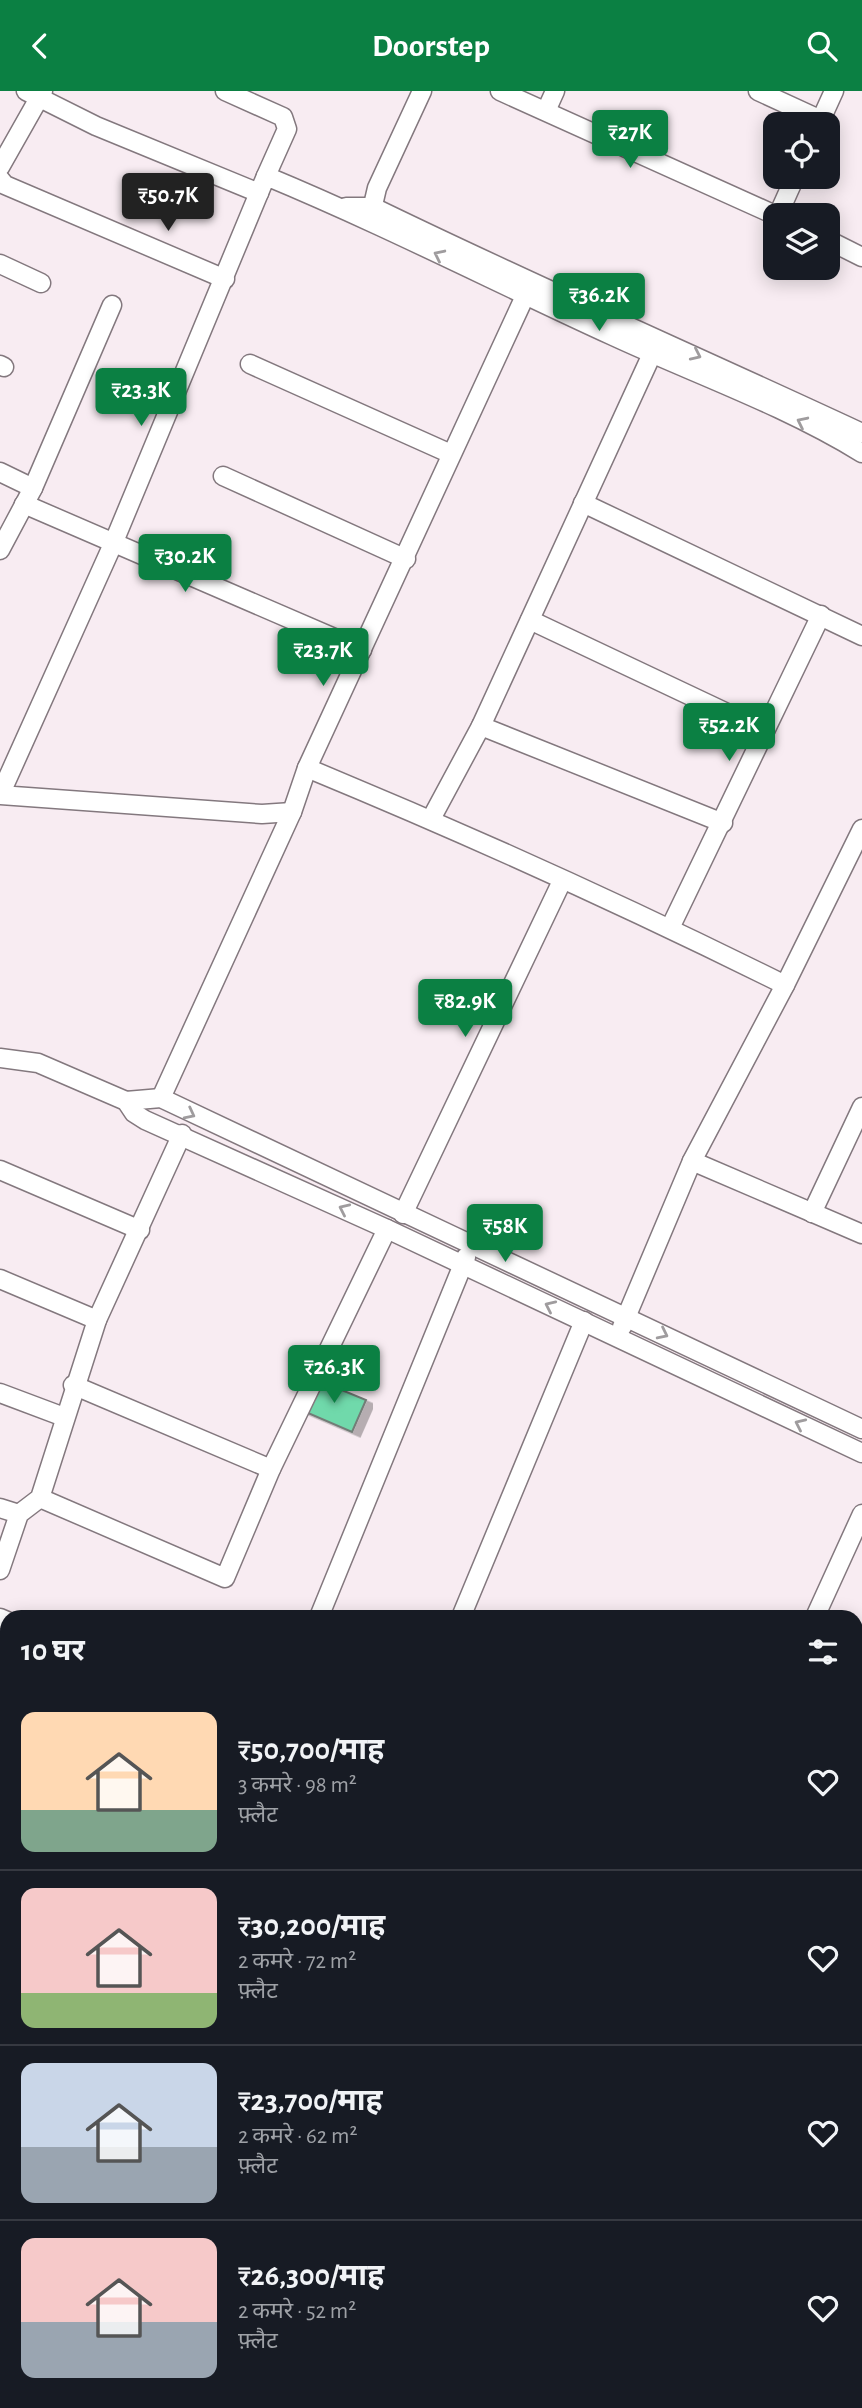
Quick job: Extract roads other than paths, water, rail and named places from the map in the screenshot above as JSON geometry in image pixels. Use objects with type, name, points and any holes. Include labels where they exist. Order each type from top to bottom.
[{"type":"street","points":[[225,91],[283,117],[287,129],[113,544],[0,795],[262,814],[292,812]]},
{"type":"street","points":[[371,214],[377,188],[422,91]]},
{"type":"street","points":[[500,91],[763,209]]},
{"type":"street","points":[[546,111],[555,91]]},
{"type":"street","points":[[758,91],[800,112]]},
{"type":"street","points":[[825,112],[834,91]]},
{"type":"street","points":[[0,167],[36,93],[96,126],[259,193]]},
{"type":"street","points":[[266,176],[342,208],[371,214],[659,338],[862,433]]},
{"type":"street","points":[[0,179],[5,185],[225,279]]},
{"type":"street","points":[[371,214],[525,296],[736,391],[862,453]]},
{"type":"street","points":[[840,246],[862,257]]},
{"type":"street","points":[[0,264],[41,283]]},
{"type":"street","points":[[161,1098],[292,812],[307,768],[406,559],[451,454],[525,296]]},
{"type":"street","points":[[0,550],[33,488],[112,305]]},
{"type":"street","points":[[431,819],[481,726],[652,354]]},
{"type":"street","points":[[250,364],[451,454]]},
{"type":"street","points":[[0,472],[33,488]]},
{"type":"street","points":[[223,476],[406,559]]},
{"type":"street","points":[[583,503],[862,636]]},
{"type":"street","points":[[24,504],[362,650]]},
{"type":"street","points":[[670,928],[723,823],[821,615]]},
{"type":"street","points":[[530,620],[765,731]]},
{"type":"street","points":[[481,726],[723,823]]},
{"type":"street","points":[[307,768],[431,819],[670,928],[785,985]]},
{"type":"street","points":[[618,1337],[692,1161],[785,985],[862,829]]},
{"type":"street","points":[[403,1214],[562,881]]},
{"type":"street","points":[[0,1058],[38,1063],[126,1101],[161,1098],[862,1429]]},
{"type":"street","points":[[126,1101],[134,1113],[862,1453]]},
{"type":"street","points":[[812,1213],[862,1107]]},
{"type":"street","points":[[0,1570],[19,1514],[40,1498],[73,1385],[97,1320],[182,1134]]},
{"type":"street","points":[[692,1161],[862,1234]]},
{"type":"street","points":[[0,1170],[140,1230]]},
{"type":"street","points":[[40,1498],[225,1578],[271,1469],[387,1229]]},
{"type":"street","points":[[322,1610],[461,1265],[472,1244]]},
{"type":"street","points":[[0,1279],[97,1320]]},
{"type":"street","points":[[464,1610],[584,1321]]},
{"type":"street","points":[[73,1385],[271,1469]]},
{"type":"street","points":[[0,1393],[64,1417]]},
{"type":"street","points":[[0,1508],[19,1514]]},
{"type":"street","points":[[818,1610],[861,1517]]}]
